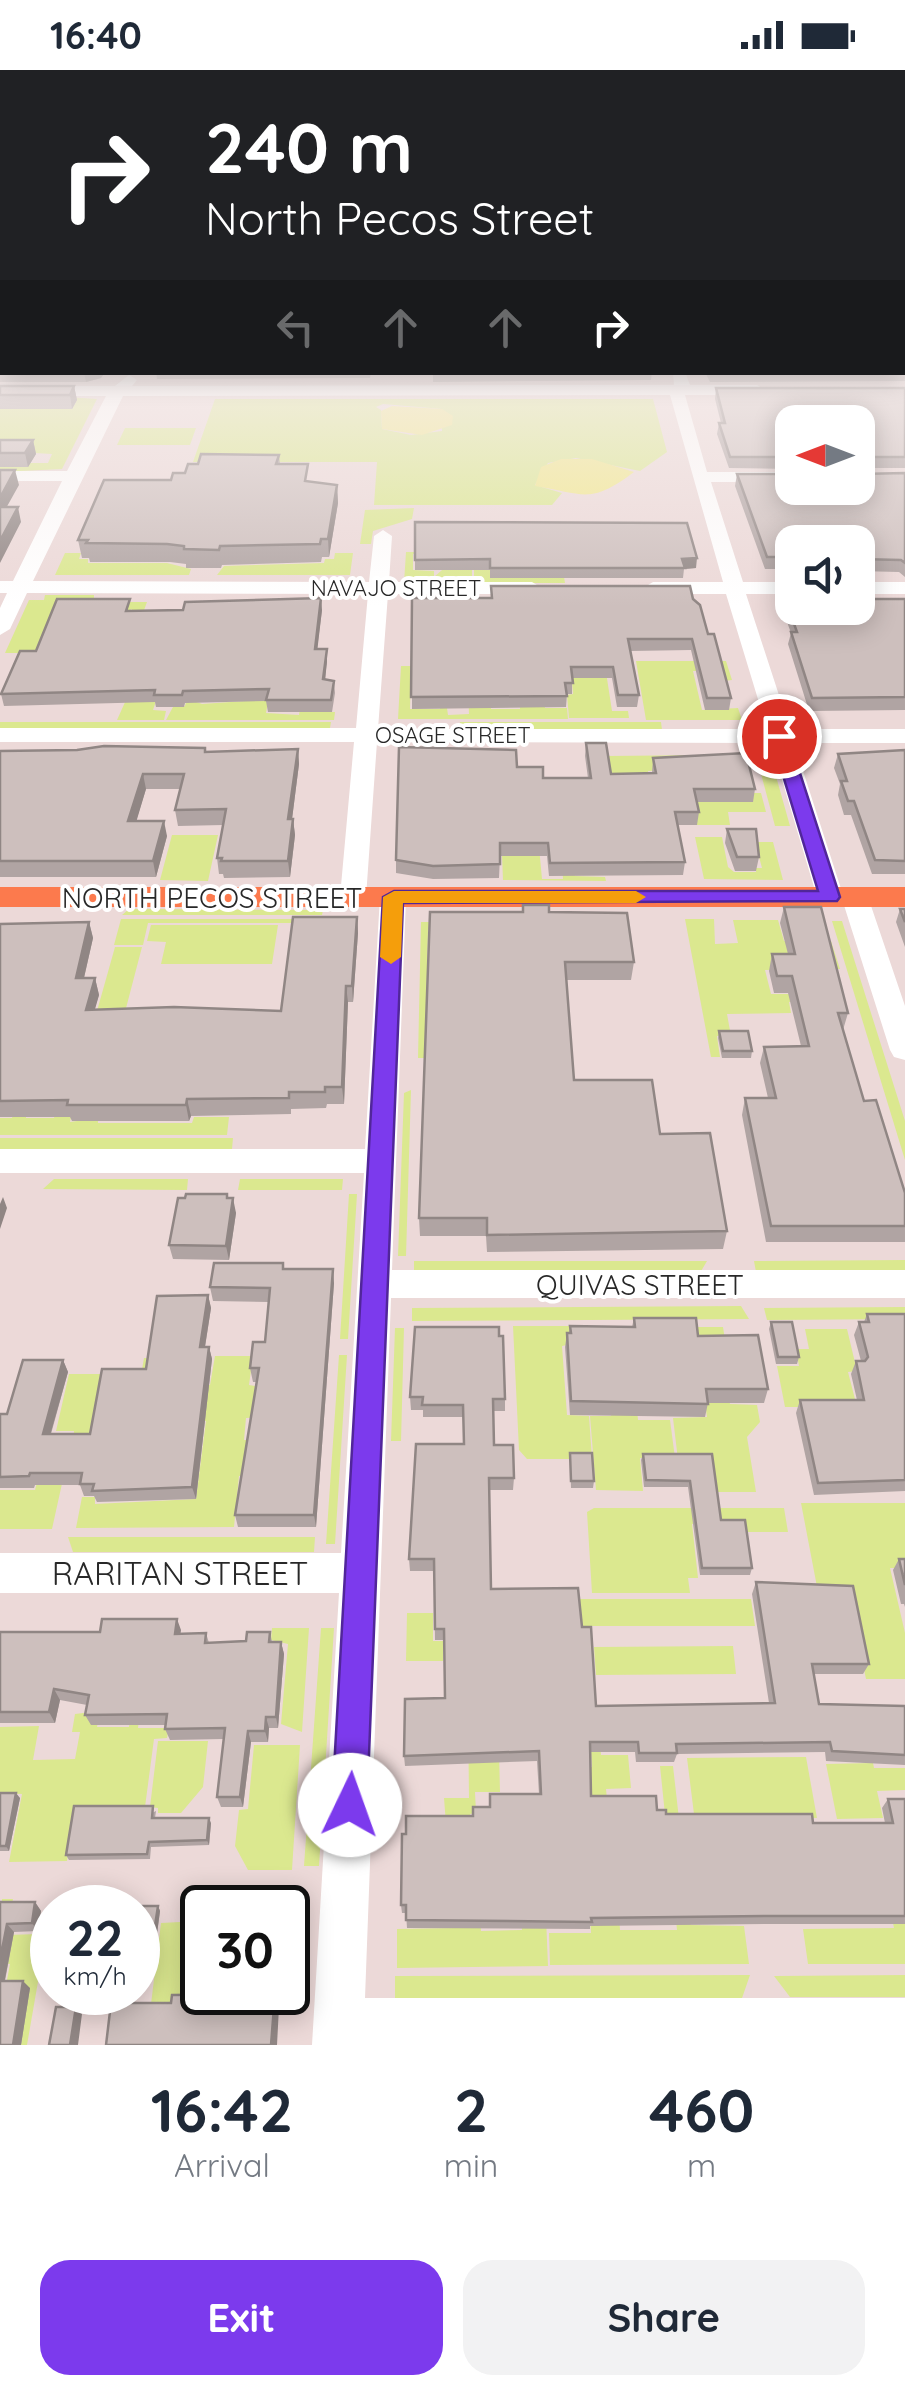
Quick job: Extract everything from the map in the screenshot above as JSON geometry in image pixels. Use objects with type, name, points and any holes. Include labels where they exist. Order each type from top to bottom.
[{"type":"main road","name":"NORTH PECOS STREET","points":[[0,897],[905,897]]},
{"type":"street","points":[[0,630],[10,588],[74,476],[99,423]]},
{"type":"street","points":[[684,423],[779,736],[905,1050]]},
{"type":"street","points":[[0,476],[74,476]]},
{"type":"street","points":[[700,477],[775,477]]},
{"type":"street","points":[[353,897],[383,536]]},
{"type":"street","name":"NAVAJO STREET","points":[[10,588],[555,588]]},
{"type":"street","points":[[631,588],[775,588]]},
{"type":"street","points":[[875,588],[905,588]]},
{"type":"street","name":"OSAGE STREET","points":[[0,735],[905,736]]},
{"type":"street","points":[[394,897],[338,2034],[905,2024]]},
{"type":"street","points":[[0,1161],[381,1161]]},
{"type":"street","name":"QUIVAS STREET","points":[[375,1284],[905,1284]]},
{"type":"street","name":"RARITAN STREET","points":[[0,1573],[361,1573]]},
{"type":"green space","points":[[0,423],[85,423],[62,469],[0,472],[0,463],[48,463],[52,454],[0,451]]},
{"type":"green space","points":[[207,423],[382,423],[382,429],[411,435],[442,431],[442,423],[659,423],[667,452],[640,471],[576,458],[548,463],[535,485],[562,493],[552,505],[374,505],[377,462],[193,462]]},
{"type":"green space","points":[[125,428],[196,428],[190,445],[117,445]]},
{"type":"green space","points":[[414,508],[412,519],[373,531],[371,544],[360,544],[365,510]]},
{"type":"green space","points":[[406,552],[422,552],[413,554],[413,570],[434,571],[434,577],[442,570],[442,561],[472,568],[472,576],[449,577],[474,577],[474,568],[564,577],[565,583],[404,583]]},
{"type":"green space","points":[[65,553],[81,553],[79,559],[88,559],[88,563],[167,563],[191,569],[189,575],[55,575]]},
{"type":"green space","points":[[335,553],[353,553],[350,575],[217,575],[224,566],[324,563],[325,559],[334,559]]},
{"type":"green space","points":[[45,595],[94,595],[94,602],[147,602],[140,621],[126,633],[132,609],[39,653],[5,653],[29,600],[44,600]]},
{"type":"green space","points":[[636,661],[726,661],[732,680],[723,681],[720,671],[693,671],[702,710],[738,708],[742,720],[646,720]]},
{"type":"green space","points":[[158,662],[182,662],[180,672],[213,674],[211,683],[199,684],[194,701],[202,704],[259,700],[264,672],[291,674],[289,689],[270,690],[266,713],[299,715],[302,693],[312,693],[309,712],[335,712],[334,720],[166,720],[173,707],[185,706],[189,691],[184,690],[184,685],[170,685],[166,695],[158,695],[153,710],[166,711],[164,720],[117,720],[126,700],[151,692],[155,678],[144,678]]},
{"type":"green space","points":[[401,666],[411,666],[410,709],[440,709],[441,688],[448,715],[469,714],[468,687],[490,688],[491,709],[520,709],[519,690],[543,691],[545,708],[567,708],[568,719],[398,719]]},
{"type":"green space","points":[[564,672],[606,672],[612,711],[628,711],[629,718],[569,718],[567,695],[573,694],[572,682]]},
{"type":"green space","points":[[0,722],[331,722],[330,728],[0,728]]},
{"type":"green space","points":[[460,722],[661,722],[662,730],[459,729]]},
{"type":"green space","points":[[714,755],[725,802],[753,802],[751,793],[761,793],[766,812],[728,812],[730,825],[687,825],[685,770],[648,771],[653,808],[621,812],[605,756]]},
{"type":"green space","points":[[756,755],[770,755],[790,826],[775,826]]},
{"type":"green space","points":[[172,835],[218,835],[208,881],[160,880]]},
{"type":"green space","points":[[695,837],[722,837],[728,867],[734,872],[756,872],[756,868],[762,868],[755,842],[773,842],[783,880],[704,879]]},
{"type":"green space","points":[[539,847],[542,879],[563,879],[562,861],[573,859],[575,876],[605,877],[606,881],[503,880],[502,855]]},
{"type":"green space","points":[[129,909],[323,910],[322,915],[122,915]]},
{"type":"green space","points":[[121,919],[322,919],[300,923],[148,923],[143,945],[114,945]]},
{"type":"green space","points":[[685,919],[714,919],[715,944],[738,943],[733,920],[778,920],[784,941],[831,941],[840,969],[765,970],[771,994],[824,994],[826,1002],[789,1002],[791,1013],[727,1014],[731,1036],[717,1036],[720,1057],[711,1057]]},
{"type":"green space","points":[[832,921],[842,921],[905,1121],[905,1160]]},
{"type":"green space","points":[[421,922],[518,922],[518,929],[428,929],[425,1058],[418,1058]]},
{"type":"green space","points":[[151,925],[278,925],[272,964],[161,964],[166,942],[147,941]]},
{"type":"green space","points":[[115,947],[142,947],[125,1012],[97,1011]]},
{"type":"green space","points":[[24,1078],[26,1118],[54,1118],[56,1111],[71,1117],[70,1122],[98,1118],[98,1123],[192,1123],[194,1117],[229,1117],[227,1135],[0,1135],[0,1118],[12,1118]]},
{"type":"green space","points":[[411,1090],[406,1256],[398,1256],[404,1093]]},
{"type":"green space","points":[[0,1138],[233,1138],[232,1149],[0,1149]]},
{"type":"green space","points":[[54,1179],[188,1179],[187,1190],[43,1189]]},
{"type":"green space","points":[[240,1179],[343,1179],[342,1190],[238,1190]]},
{"type":"green space","points":[[349,1194],[357,1194],[348,1339],[340,1339]]},
{"type":"green space","points":[[905,1260],[905,1272],[756,1272],[754,1261]]},
{"type":"green space","points":[[414,1261],[707,1261],[700,1273],[414,1273]]},
{"type":"green space","points":[[741,1306],[749,1319],[412,1321],[412,1308]]},
{"type":"green space","points":[[905,1307],[905,1319],[767,1320],[764,1308]]},
{"type":"green space","points":[[513,1326],[598,1326],[599,1338],[562,1346],[567,1415],[589,1416],[592,1459],[527,1459],[519,1450]]},
{"type":"green space","points":[[629,1327],[638,1420],[670,1420],[675,1458],[640,1458],[643,1491],[596,1490],[590,1416],[611,1416]]},
{"type":"green space","points":[[694,1327],[723,1327],[731,1378],[725,1379],[730,1404],[757,1405],[760,1422],[747,1437],[756,1492],[716,1492],[678,1460],[673,1418],[707,1417]]},
{"type":"green space","points":[[395,1328],[404,1328],[401,1441],[391,1441]]},
{"type":"green space","points":[[805,1329],[847,1329],[857,1371],[848,1372],[857,1407],[785,1407],[777,1366],[799,1366],[796,1349],[809,1349]]},
{"type":"green space","points":[[339,1355],[347,1355],[335,1544],[326,1544]]},
{"type":"green space","points":[[215,1356],[253,1356],[249,1385],[255,1386],[254,1398],[264,1399],[262,1417],[246,1418],[244,1440],[249,1440],[255,1476],[239,1476],[234,1527],[76,1528],[82,1497],[95,1497],[95,1504],[196,1499],[206,1421],[140,1421],[73,1444],[74,1431],[56,1431],[69,1374],[106,1374],[133,1421],[144,1358],[151,1358],[147,1385],[210,1385]]},
{"type":"green space","points":[[38,1479],[63,1479],[52,1529],[0,1529],[0,1490],[35,1490]]},
{"type":"green space","points":[[801,1503],[905,1503],[905,1559],[901,1568],[890,1568],[905,1633],[905,1679],[866,1679],[848,1592],[818,1592]]},
{"type":"green space","points":[[594,1508],[784,1508],[788,1532],[745,1532],[743,1524],[692,1524],[698,1578],[688,1578],[690,1593],[592,1593],[587,1512]]},
{"type":"green space","points":[[68,1537],[315,1537],[314,1552],[73,1552]]},
{"type":"green space","points":[[579,1599],[751,1599],[755,1626],[581,1626]]},
{"type":"green space","points":[[407,1613],[433,1613],[433,1641],[443,1641],[443,1661],[406,1661]]},
{"type":"green space","points":[[272,1628],[309,1628],[302,1732],[281,1724],[288,1644],[271,1640]]},
{"type":"green space","points":[[321,1628],[334,1628],[319,1866],[304,1866]]},
{"type":"green space","points":[[733,1646],[736,1674],[596,1675],[594,1647]]},
{"type":"green space","points":[[468,1709],[498,1709],[500,1792],[475,1792],[476,1813],[470,1814],[472,1915],[480,1915],[481,1931],[522,1930],[521,1914],[546,1917],[548,1966],[397,1968],[397,1929],[454,1928],[444,1798],[469,1798]]},
{"type":"green space","points":[[100,1711],[97,1727],[129,1727],[131,1711],[140,1711],[138,1728],[169,1728],[167,1738],[154,1739],[145,1807],[76,1808],[67,1861],[9,1862],[22,1794],[0,1793],[0,1727],[39,1726],[33,1760],[75,1759],[80,1732],[72,1732],[75,1714]]},
{"type":"green space","points":[[589,1719],[598,1719],[601,1755],[628,1755],[631,1788],[606,1789],[609,1820],[599,1910],[590,1786],[538,1768],[592,1767]]},
{"type":"green space","points":[[158,1741],[208,1741],[203,1787],[181,1813],[158,1813],[158,1808],[150,1807]]},
{"type":"green space","points":[[254,1745],[300,1745],[292,1870],[248,1870],[235,1846],[239,1810],[248,1809]]},
{"type":"green space","points":[[806,1757],[817,1818],[694,1814],[687,1758]]},
{"type":"green space","points":[[873,1763],[874,1768],[905,1768],[905,1790],[877,1791],[883,1818],[837,1819],[826,1764]]},
{"type":"green space","points":[[660,1766],[673,1766],[691,1925],[744,1926],[749,1964],[550,1965],[549,1933],[591,1933],[590,1915],[619,1915],[620,1930],[677,1930]]},
{"type":"green space","points":[[879,1850],[905,1913],[905,1964],[808,1964],[803,1929],[894,1928]]},
{"type":"green space","points":[[2,1899],[13,1899],[6,1935],[30,1934],[32,2015],[27,2045],[0,2045],[0,2017],[10,1964],[0,1963]]},
{"type":"green space","points":[[180,1922],[180,2009],[160,2011],[160,1931],[161,1923]]},
{"type":"green space","points":[[750,1975],[741,2001],[395,2002],[395,1976]]},
{"type":"green space","points":[[905,1975],[905,1997],[790,1997],[774,1976]]},
{"type":"shaded area","points":[[382,423],[452,423],[422,435],[382,429]]},
{"type":"shaded area","points":[[561,459],[592,459],[634,472],[597,493],[577,494],[535,486],[541,467]]},
{"type":"building","points":[[719,423],[775,423],[775,457],[730,457]]},
{"type":"building","points":[[875,423],[905,423],[905,457],[875,457]]},
{"type":"building","points":[[0,440],[33,440],[25,453],[0,453]]},
{"type":"building","points":[[201,454],[279,455],[276,464],[308,464],[305,481],[337,485],[328,539],[321,539],[320,544],[220,546],[219,550],[78,540],[104,480],[171,480],[173,473],[185,473],[188,464],[198,464]]},
{"type":"building","points":[[0,470],[15,470],[0,498]]},
{"type":"building","points":[[905,473],[905,563],[875,559],[875,525],[775,525],[775,557],[767,557],[737,474],[775,474],[775,505],[875,505],[875,474]]},
{"type":"building","points":[[0,507],[18,507],[0,541]]},
{"type":"building","points":[[415,522],[687,523],[697,558],[682,559],[685,568],[490,568],[490,559],[415,560]]},
{"type":"building","points":[[491,586],[690,586],[708,634],[714,634],[731,698],[707,698],[692,639],[628,639],[639,695],[618,695],[613,667],[571,667],[573,683],[565,683],[567,696],[411,697],[412,598],[492,598]]},
{"type":"building","points":[[321,598],[315,649],[327,649],[323,679],[334,681],[331,700],[266,700],[269,689],[183,691],[182,695],[154,695],[155,690],[1,694],[20,651],[36,651],[57,599],[130,599],[126,611],[183,610],[185,602]]},
{"type":"building","points":[[875,599],[905,599],[905,697],[812,698],[791,632],[797,632],[794,625],[875,625]]},
{"type":"building","points":[[586,743],[606,743],[611,774],[656,773],[653,758],[746,753],[755,789],[694,789],[699,812],[675,812],[685,862],[550,863],[548,843],[500,843],[500,864],[433,866],[396,860],[399,747],[516,750],[517,767],[543,767],[543,778],[591,778]]},
{"type":"building","points":[[104,746],[205,748],[205,752],[298,749],[288,819],[293,819],[288,861],[221,861],[217,858],[226,809],[175,810],[184,774],[143,774],[128,821],[164,821],[153,861],[0,861],[0,751]]},
{"type":"building","points":[[905,750],[905,861],[875,860],[854,801],[848,801],[841,781],[847,781],[838,754]]},
{"type":"building","points":[[727,829],[756,829],[759,857],[737,857]]},
{"type":"building","points":[[523,905],[549,905],[549,912],[627,913],[634,962],[565,962],[574,1080],[652,1080],[660,1134],[710,1133],[727,1231],[487,1235],[487,1218],[419,1218],[430,912],[523,912]]},
{"type":"building","points":[[784,907],[821,907],[848,1013],[838,1013],[864,1101],[876,1100],[905,1193],[905,1226],[771,1226],[745,1098],[776,1098],[764,1047],[809,1046],[792,976],[777,976],[772,954],[795,954]]},
{"type":"building","points":[[293,917],[357,917],[352,986],[346,986],[342,1087],[325,1087],[325,1092],[289,1092],[289,1098],[187,1099],[186,1105],[0,1101],[0,924],[89,922],[76,978],[95,978],[86,1010],[174,1007],[281,1011]]},
{"type":"building","points":[[719,1031],[748,1031],[752,1051],[723,1051]]},
{"type":"building","points":[[186,1194],[227,1194],[227,1198],[233,1198],[226,1246],[169,1245],[178,1198],[185,1198]]},
{"type":"building","points":[[214,1263],[283,1263],[283,1269],[333,1269],[314,1515],[235,1515],[259,1368],[250,1368],[253,1342],[265,1342],[270,1288],[210,1287]]},
{"type":"building","points":[[208,1295],[200,1347],[209,1347],[192,1487],[92,1491],[94,1484],[80,1484],[82,1473],[0,1477],[0,1414],[7,1414],[23,1360],[63,1360],[43,1434],[90,1434],[102,1369],[146,1369],[157,1296]]},
{"type":"building","points":[[867,1314],[905,1314],[905,1480],[818,1483],[800,1400],[864,1400],[856,1361],[868,1357],[859,1322],[869,1322]]},
{"type":"building","points":[[634,1318],[696,1318],[698,1336],[758,1335],[768,1389],[706,1389],[708,1404],[571,1401],[567,1333],[571,1333],[570,1326],[635,1327]]},
{"type":"building","points":[[771,1322],[792,1322],[799,1357],[778,1357]]},
{"type":"building","points":[[415,1327],[499,1327],[499,1336],[503,1336],[505,1399],[493,1399],[494,1445],[513,1445],[514,1478],[489,1478],[491,1589],[578,1588],[582,1627],[591,1627],[596,1706],[775,1703],[756,1582],[853,1586],[869,1664],[812,1664],[819,1704],[905,1706],[905,1755],[832,1751],[830,1742],[676,1744],[677,1753],[639,1753],[638,1742],[590,1742],[591,1796],[656,1796],[657,1810],[666,1810],[666,1814],[812,1814],[813,1823],[893,1823],[888,1799],[905,1799],[905,1916],[591,1918],[592,1922],[406,1920],[406,1905],[401,1905],[406,1816],[473,1816],[473,1807],[490,1807],[490,1794],[541,1794],[539,1751],[404,1756],[405,1699],[445,1698],[444,1629],[435,1629],[434,1559],[409,1559],[416,1444],[464,1444],[463,1405],[422,1405],[423,1397],[410,1397]]},
{"type":"building","points":[[570,1453],[592,1453],[594,1481],[571,1481]]},
{"type":"building","points":[[643,1454],[712,1454],[721,1520],[745,1520],[752,1568],[702,1568],[690,1481],[646,1480]]},
{"type":"building","points":[[899,1559],[905,1559],[905,1585]]},
{"type":"building","points":[[102,1619],[177,1619],[175,1634],[206,1633],[205,1643],[246,1641],[247,1632],[270,1632],[269,1642],[281,1642],[276,1717],[266,1717],[265,1731],[248,1731],[240,1797],[217,1797],[225,1728],[165,1729],[167,1714],[85,1715],[89,1695],[54,1689],[49,1712],[0,1712],[0,1632],[100,1632]]},
{"type":"building","points":[[0,1793],[16,1793],[6,1846],[0,1846]]},
{"type":"building","points":[[74,1806],[153,1806],[152,1818],[209,1818],[207,1840],[149,1842],[147,1854],[66,1855]]},
{"type":"building","points":[[0,1902],[30,1902],[30,1923],[7,1924],[0,1960]]},
{"type":"building","points":[[0,1981],[23,1981],[13,2045],[0,2045]]},
{"type":"building","points":[[172,1995],[180,1995],[180,2015],[273,2015],[271,2045],[106,2045],[110,2015],[160,2015],[160,2003],[171,2003]]},
{"type":"building","points":[[55,2015],[75,2015],[70,2045],[49,2045]]},
{"type":"slow traffic","points":[[391,957],[394,897],[636,897]]},
{"type":"route","points":[[350,1805],[394,897],[830,897],[779,736]]}]
